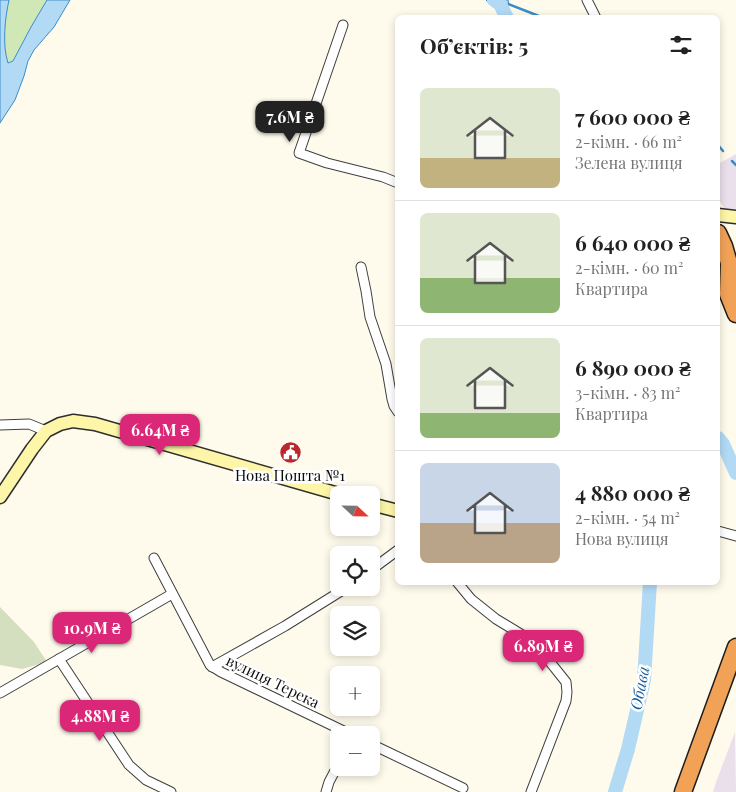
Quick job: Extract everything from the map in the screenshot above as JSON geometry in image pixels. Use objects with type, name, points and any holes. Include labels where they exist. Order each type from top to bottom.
[{"type":"highway","points":[[720,237],[732,258],[728,294],[736,314]]},
{"type":"highway","points":[[683,792],[736,647]]},
{"type":"main road","points":[[720,216],[736,217]]},
{"type":"main road","points":[[0,496],[46,431],[60,424],[73,421],[95,424],[330,492]]},
{"type":"main road","points":[[380,506],[395,510]]},
{"type":"street","points":[[587,0],[594,15]]},
{"type":"street","points":[[343,25],[298,153],[395,182]]},
{"type":"street","points":[[361,267],[370,317],[386,364],[395,408]]},
{"type":"street","points":[[0,425],[29,424],[46,431]]},
{"type":"street","points":[[720,532],[736,536]]},
{"type":"street","points":[[380,563],[395,552]]},
{"type":"street","name":"вулиця Терека","points":[[154,558],[212,667],[333,726]]},
{"type":"street","points":[[459,585],[471,599],[496,619],[524,636],[546,657],[566,682],[566,702],[531,792]]},
{"type":"street","points":[[0,693],[172,594]]},
{"type":"street","points":[[212,667],[285,626],[333,596]]},
{"type":"street","points":[[59,659],[129,765],[146,780],[171,792]]},
{"type":"street","points":[[380,748],[463,788]]},
{"type":"street","points":[[326,792],[332,776]]},
{"type":"shaded area","points":[[736,154],[736,211],[724,208],[720,201],[720,163]]},
{"type":"shaded area","points":[[735,732],[736,792],[713,792],[716,782]]},
{"type":"green space","points":[[9,0],[47,0],[13,61],[7,63],[5,32]]},
{"type":"green space","points":[[0,607],[34,642],[47,662],[22,669],[0,665]]},
{"type":"water","points":[[0,0],[9,0],[5,32],[5,48],[8,63],[13,61],[47,0],[70,0],[54,27],[34,50],[28,61],[15,100],[0,123]]},
{"type":"water","points":[[486,0],[508,0],[509,4],[505,10],[498,11]]},
{"type":"waterway","points":[[494,0],[500,4],[506,15]]},
{"type":"waterway","points":[[508,4],[536,15]]},
{"type":"waterway","points":[[720,147],[723,151]]},
{"type":"waterway","points":[[732,161],[736,165]]},
{"type":"waterway","points":[[720,440],[736,473]]},
{"type":"waterway","name":"Обава","points":[[615,792],[628,749],[644,680],[650,585]]},
{"type":"place","name":"Нова Пошта №1","points":[[290,452]]}]
